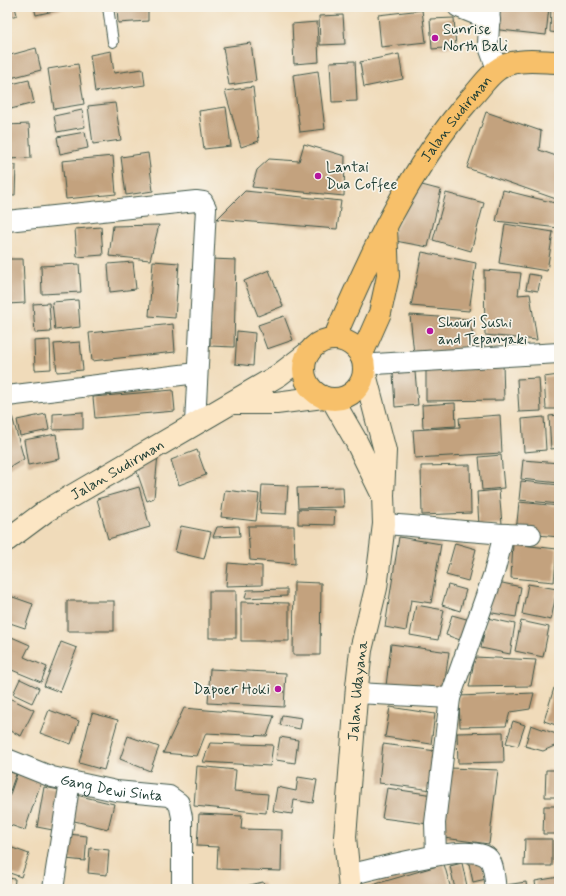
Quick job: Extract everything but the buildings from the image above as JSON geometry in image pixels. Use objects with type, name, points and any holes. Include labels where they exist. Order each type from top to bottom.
[{"type":"main road","name":"Jalan Sudirman","points":[[334,339],[359,280],[386,226],[423,163],[455,117],[497,69],[517,62],[559,62]]},
{"type":"main road","points":[[365,363],[354,347],[345,341],[334,339],[320,343],[309,352],[304,369],[305,378],[309,386],[328,398],[342,398],[354,391],[362,379],[365,363],[380,313],[388,276],[386,226]]},
{"type":"street","points":[[458,7],[490,13],[488,44],[497,69]]},
{"type":"street","points":[[7,221],[196,201],[203,202],[206,208],[195,424]]},
{"type":"street","name":"Jalan Sudirman","points":[[7,540],[46,512],[279,375],[309,352]]},
{"type":"street","points":[[365,363],[559,353]]},
{"type":"street","name":"Jalan Udayana","points":[[349,882],[345,837],[357,693],[362,650],[376,588],[384,524],[383,495],[385,450],[365,363]]},
{"type":"street","points":[[7,396],[197,372]]},
{"type":"street","points":[[230,403],[276,403],[328,398]]},
{"type":"street","name":"Jalan Udayana","points":[[328,398],[355,439],[383,495]]},
{"type":"street","points":[[384,524],[456,528],[504,534],[531,535]]},
{"type":"street","points":[[436,855],[435,823],[450,698],[494,573],[504,534]]},
{"type":"street","points":[[357,693],[450,698]]},
{"type":"street","name":"Gang Dewi Sinta","points":[[7,760],[29,769],[70,781],[116,791],[169,796],[179,803],[182,817],[182,884],[184,889]]},
{"type":"street","points":[[53,889],[70,781]]},
{"type":"street","points":[[349,882],[436,855],[472,852],[483,854],[491,863],[496,889]]},
{"type":"lane","points":[[108,7],[113,42]]},
{"type":"place","name":"Sunrise North Bali","points":[[435,38]]},
{"type":"place","name":"Lantai Dua Coffee","points":[[318,176]]},
{"type":"place","name":"Shouri Sushi and Tepanyaki","points":[[430,331]]},
{"type":"place","name":"Dapoer Hoki","points":[[278,689]]}]
